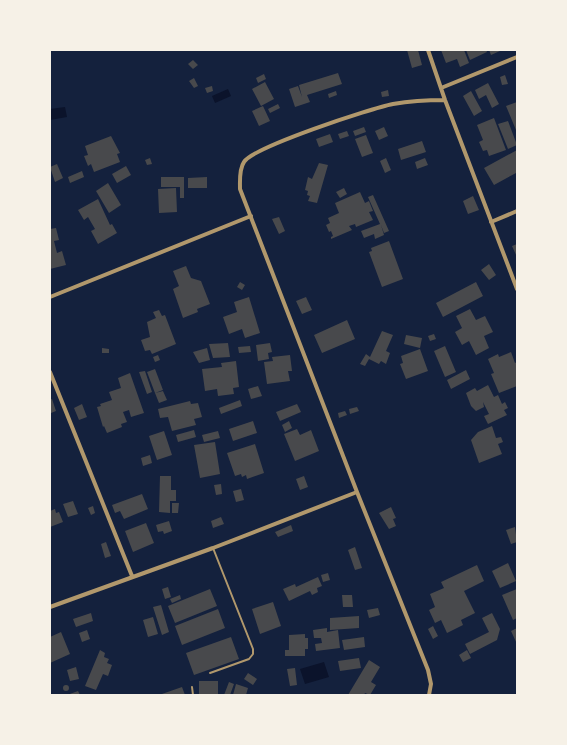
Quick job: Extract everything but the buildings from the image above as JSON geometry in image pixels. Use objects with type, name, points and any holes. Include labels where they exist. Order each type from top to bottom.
[{"type":"street","points":[[428,50],[444,100],[517,289]]},
{"type":"street","points":[[441,88],[517,57]]},
{"type":"street","points":[[429,695],[431,684],[428,670],[357,492],[240,189],[240,175],[244,162],[252,155],[275,144],[377,108],[408,101],[444,100]]},
{"type":"street","points":[[491,222],[517,211]]},
{"type":"street","points":[[50,297],[251,216]]},
{"type":"street","points":[[50,372],[132,576]]},
{"type":"street","points":[[50,607],[132,576],[213,548],[357,492]]},
{"type":"lane","points":[[210,673],[249,659],[253,654],[253,649],[213,548]]},
{"type":"lane","points":[[192,687],[192,695]]},
{"type":"water","points":[[228,89],[231,96],[215,103],[212,96]]},
{"type":"water","points":[[65,107],[67,117],[50,120],[50,109]]},
{"type":"water","points":[[324,662],[329,677],[305,684],[300,669]]}]
